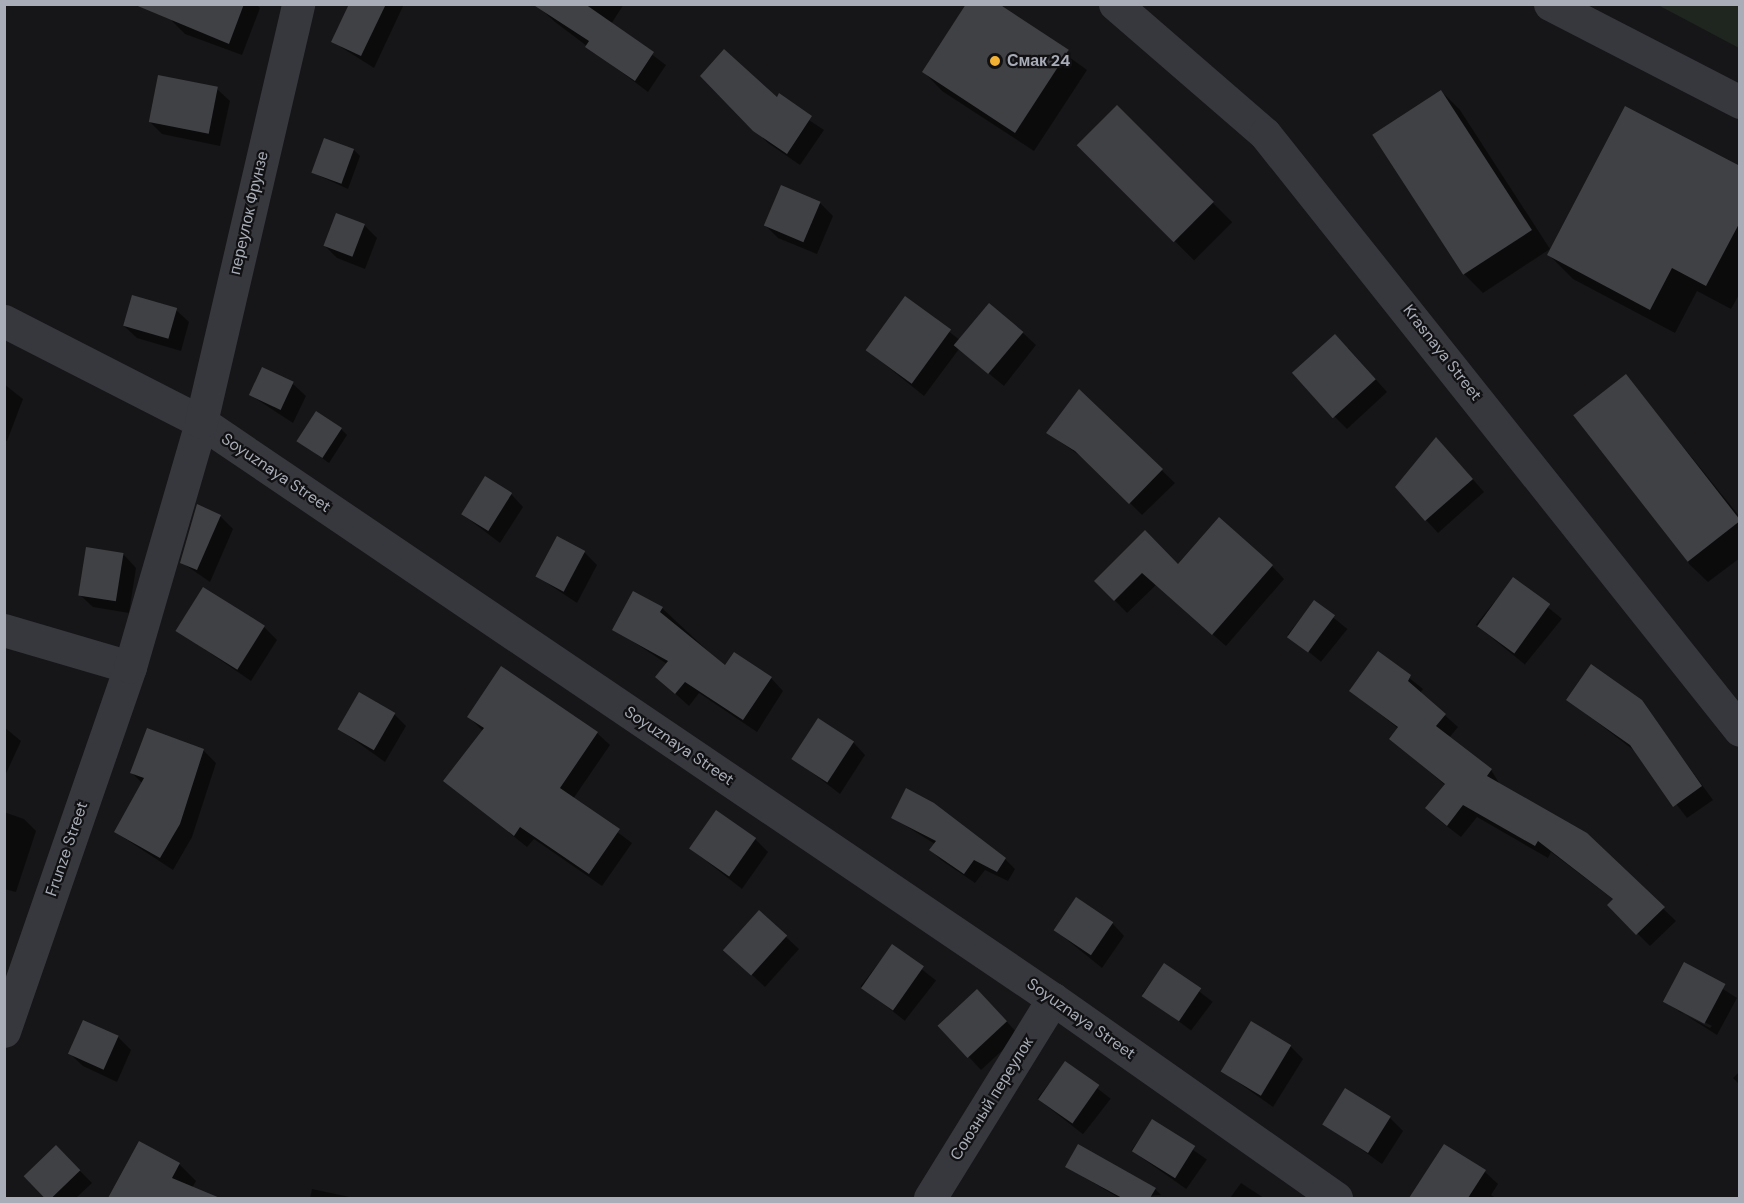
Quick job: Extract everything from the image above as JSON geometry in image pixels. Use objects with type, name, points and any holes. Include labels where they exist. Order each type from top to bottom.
[{"type":"street","name":"переулок Фрунзе","points":[[201,422],[298,4]]},
{"type":"street","name":"Krasnaya Street","points":[[1115,4],[1265,134],[1740,730]]},
{"type":"street","points":[[1550,4],[1740,102]]},
{"type":"street","name":"Soyuznaya Street","points":[[4,321],[201,422],[1053,999],[1336,1198]]},
{"type":"street","name":"Frunze Street","points":[[4,1031],[130,667],[201,422]]},
{"type":"street","points":[[4,630],[130,667]]},
{"type":"street","name":"Союзный переулок","points":[[930,1198],[1053,999]]},
{"type":"shaded area","points":[[1658,5],[1739,5],[1739,48]]},
{"type":"building","points":[[133,4],[244,4],[229,44]]},
{"type":"building","points":[[349,4],[386,4],[361,56],[331,42]]},
{"type":"building","points":[[532,4],[585,4],[654,52],[635,81],[585,47],[589,41]]},
{"type":"building","name":"Смак 24","points":[[966,4],[999,4],[1069,50],[1015,133],[922,72]]},
{"type":"building","points":[[724,49],[777,97],[779,93],[812,116],[787,154],[753,131],[700,76]]},
{"type":"building","points":[[158,75],[218,87],[209,134],[149,122]]},
{"type":"building","points":[[1441,90],[1532,230],[1463,275],[1372,135]]},
{"type":"building","points":[[1117,105],[1214,202],[1174,242],[1077,145]]},
{"type":"building","points":[[1625,106],[1740,166],[1740,222],[1706,286],[1672,268],[1650,310],[1547,255]]},
{"type":"building","points":[[324,138],[354,149],[341,184],[311,173]]},
{"type":"building","points":[[781,185],[821,202],[803,242],[764,226]]},
{"type":"building","points":[[336,213],[365,224],[352,257],[323,246]]},
{"type":"building","points":[[132,295],[177,308],[168,339],[123,326]]},
{"type":"building","points":[[905,296],[951,330],[912,384],[866,350]]},
{"type":"building","points":[[989,303],[1023,332],[988,374],[954,345]]},
{"type":"building","points":[[1335,334],[1376,379],[1333,418],[1292,373]]},
{"type":"building","points":[[262,367],[294,382],[281,410],[249,395]]},
{"type":"building","points":[[1626,374],[1740,520],[1688,562],[1573,415]]},
{"type":"building","points":[[1079,389],[1163,469],[1129,504],[1075,451],[1046,433]]},
{"type":"building","points":[[316,411],[342,428],[322,458],[296,441]]},
{"type":"building","points":[[1436,437],[1473,479],[1425,521],[1395,487]]},
{"type":"building","points":[[485,476],[512,493],[488,531],[461,514]]},
{"type":"building","points":[[197,504],[221,515],[197,570],[180,563]]},
{"type":"building","points":[[1219,517],[1273,565],[1212,635],[1142,573],[1114,601],[1094,581],[1145,530],[1178,564]]},
{"type":"building","points":[[557,536],[585,551],[564,592],[535,577]]},
{"type":"building","points":[[86,547],[124,553],[116,601],[78,595]]},
{"type":"building","points":[[1513,577],[1550,604],[1514,653],[1477,626]]},
{"type":"building","points":[[203,587],[265,626],[237,670],[175,631]]},
{"type":"building","points":[[633,591],[663,607],[660,612],[725,665],[734,652],[772,677],[743,720],[685,682],[675,694],[655,677],[668,661],[612,630]]},
{"type":"building","points":[[1314,600],[1335,615],[1308,652],[1287,637]]},
{"type":"building","points":[[1378,651],[1411,675],[1408,681],[1446,714],[1436,726],[1492,769],[1487,776],[1587,833],[1665,907],[1636,935],[1607,905],[1613,899],[1538,841],[1535,846],[1463,805],[1447,826],[1425,808],[1445,784],[1389,739],[1398,727],[1349,691]]},
{"type":"building","points":[[1591,664],[1642,700],[1702,786],[1673,807],[1630,745],[1566,700]]},
{"type":"building","points":[[501,666],[598,732],[560,788],[620,829],[589,874],[520,827],[514,836],[443,781],[484,728],[467,717]]},
{"type":"building","points":[[359,692],[395,713],[374,750],[338,729]]},
{"type":"building","points":[[818,718],[854,741],[827,783],[791,759]]},
{"type":"building","points":[[147,728],[204,749],[180,824],[160,858],[114,832],[144,778],[130,773]]},
{"type":"building","points":[[906,788],[934,803],[1006,858],[997,872],[974,860],[964,874],[929,850],[936,841],[891,818]]},
{"type":"building","points":[[716,810],[756,838],[729,877],[689,849]]},
{"type":"building","points":[[1076,897],[1113,922],[1091,955],[1054,930]]},
{"type":"building","points":[[759,910],[787,935],[751,976],[723,950]]},
{"type":"building","points":[[892,944],[924,966],[893,1011],[861,988]]},
{"type":"building","points":[[1684,962],[1725,984],[1704,1024],[1663,1002]]},
{"type":"building","points":[[1164,963],[1201,988],[1179,1021],[1142,996]]},
{"type":"building","points":[[977,989],[1007,1021],[968,1058],[938,1026]]},
{"type":"building","points":[[83,1020],[119,1036],[104,1070],[68,1054]]},
{"type":"building","points":[[1251,1021],[1291,1045],[1261,1096],[1221,1072]]},
{"type":"building","points":[[1065,1061],[1099,1085],[1072,1124],[1038,1100]]},
{"type":"building","points":[[1345,1088],[1391,1117],[1368,1153],[1322,1124]]},
{"type":"building","points":[[1152,1119],[1195,1146],[1175,1178],[1132,1151]]},
{"type":"building","points":[[139,1141],[180,1163],[172,1178],[220,1198],[108,1198]]},
{"type":"building","points":[[1078,1144],[1156,1188],[1150,1198],[1122,1198],[1065,1167]]},
{"type":"building","points":[[1444,1144],[1486,1170],[1468,1198],[1409,1198]]},
{"type":"building","points":[[56,1145],[80,1170],[52,1198],[45,1198],[24,1176]]},
{"type":"place","name":"Смак 24","points":[[995,61]]}]
